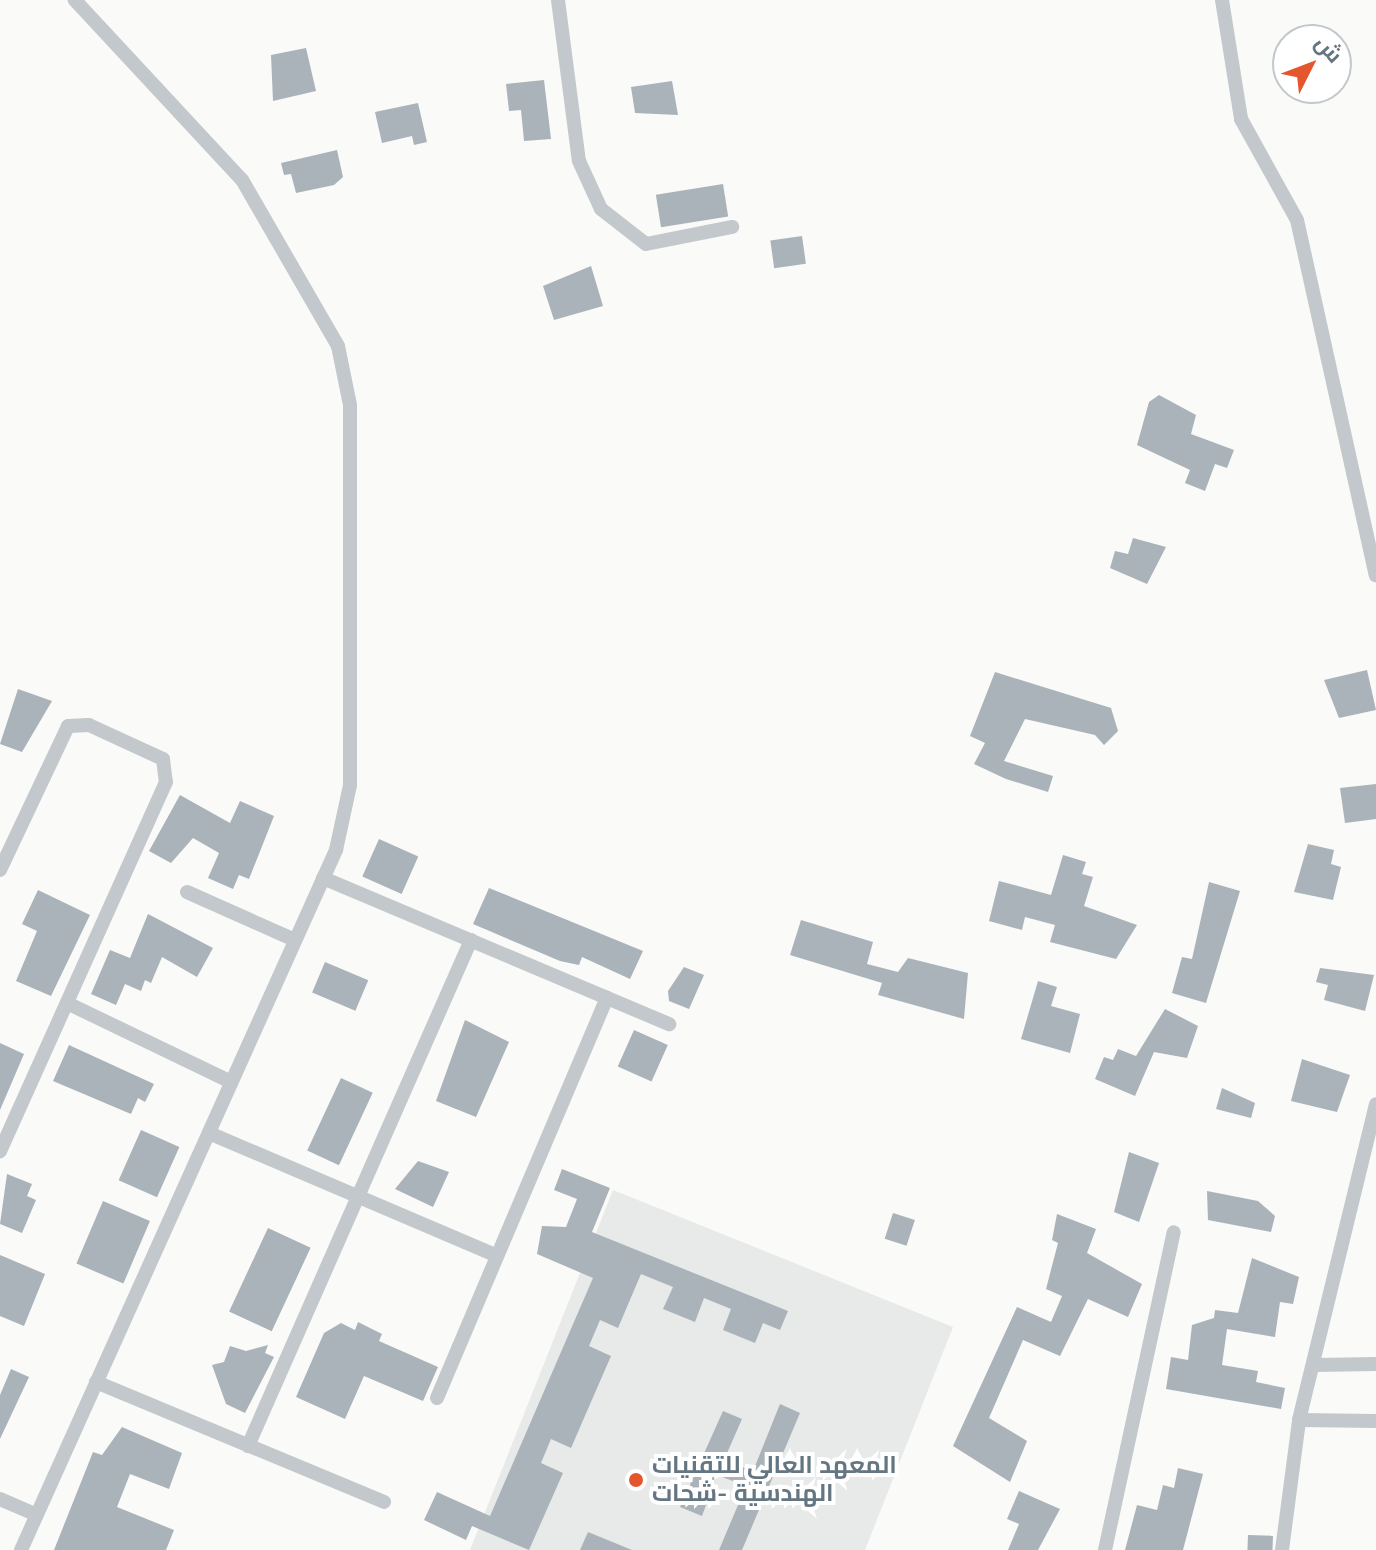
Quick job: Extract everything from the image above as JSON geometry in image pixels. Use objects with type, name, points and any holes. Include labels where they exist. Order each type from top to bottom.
[{"type":"street","points":[[21,1550],[323,878],[342,833],[350,785],[346,376],[326,319],[242,180],[75,0]]},
{"type":"street","points":[[558,0],[579,161],[601,209],[646,244],[732,227]]},
{"type":"street","points":[[1222,0],[1241,119],[1297,220],[1376,575]]},
{"type":"street","points":[[0,870],[68,726],[89,725],[163,759],[166,782],[0,1151]]},
{"type":"street","points":[[323,878],[669,1024]]},
{"type":"street","points":[[187,892],[295,940]]},
{"type":"street","points":[[248,1446],[355,1196],[471,940]]},
{"type":"street","points":[[437,1398],[607,998]]},
{"type":"street","points":[[67,1003],[231,1082]]},
{"type":"street","points":[[1282,1550],[1299,1420],[1315,1365],[1376,1104]]},
{"type":"street","points":[[209,1133],[497,1256]]},
{"type":"street","points":[[1105,1550],[1174,1232]]},
{"type":"street","points":[[1315,1365],[1376,1364]]},
{"type":"street","points":[[96,1382],[384,1502]]},
{"type":"street","points":[[1299,1420],[1376,1421]]},
{"type":"street","points":[[0,1499],[37,1515]]},
{"type":"shaded area","points":[[613,1190],[953,1327],[865,1550],[470,1550]]},
{"type":"building","points":[[306,48],[316,91],[273,101],[271,55]]},
{"type":"building","points":[[544,80],[551,139],[524,141],[521,110],[509,111],[506,84]]},
{"type":"building","points":[[672,81],[678,115],[635,113],[631,87]]},
{"type":"building","points":[[418,103],[427,142],[414,145],[412,136],[382,143],[375,112]]},
{"type":"building","points":[[337,150],[343,177],[334,185],[296,193],[291,174],[284,175],[281,163]]},
{"type":"building","points":[[723,184],[728,217],[661,227],[656,195]]},
{"type":"building","points":[[802,236],[806,264],[774,268],[770,240]]},
{"type":"building","points":[[591,266],[603,306],[554,320],[543,286]]},
{"type":"building","points":[[1159,395],[1196,415],[1191,434],[1234,450],[1227,468],[1215,464],[1205,491],[1185,483],[1190,470],[1137,445],[1149,402]]},
{"type":"building","points":[[1133,538],[1166,547],[1147,584],[1110,568],[1115,551],[1128,554]]},
{"type":"building","points":[[1367,670],[1376,710],[1339,718],[1324,680]]},
{"type":"building","points":[[995,672],[1111,708],[1118,731],[1104,745],[1095,735],[1025,719],[1004,761],[1053,776],[1048,792],[1006,779],[974,764],[985,743],[970,736]]},
{"type":"building","points":[[18,689],[52,701],[22,752],[0,744]]},
{"type":"building","points":[[1376,784],[1376,819],[1345,823],[1340,788]]},
{"type":"building","points":[[180,795],[230,823],[240,801],[274,816],[249,879],[239,875],[233,889],[208,878],[219,853],[193,838],[171,863],[149,851]]},
{"type":"building","points":[[379,839],[418,856],[402,894],[362,876]]},
{"type":"building","points":[[1308,844],[1334,850],[1331,864],[1341,867],[1333,900],[1294,892]]},
{"type":"building","points":[[1063,855],[1086,862],[1082,874],[1093,877],[1084,906],[1137,925],[1116,959],[1050,942],[1055,925],[1025,917],[1022,930],[989,921],[999,881],[1051,895]]},
{"type":"building","points":[[1209,882],[1240,891],[1206,1003],[1172,993],[1182,957],[1192,959]]},
{"type":"building","points":[[489,888],[643,951],[630,979],[582,957],[579,965],[560,961],[473,924]]},
{"type":"building","points":[[38,890],[90,915],[51,996],[16,981],[37,931],[22,924]]},
{"type":"building","points":[[148,914],[213,948],[197,977],[162,957],[151,983],[145,980],[141,991],[125,984],[116,1005],[91,994],[110,950],[130,958]]},
{"type":"building","points":[[801,920],[873,942],[867,964],[898,972],[908,958],[968,973],[964,1019],[878,995],[882,983],[790,955]]},
{"type":"building","points":[[325,962],[368,980],[355,1011],[312,992]]},
{"type":"building","points":[[684,967],[704,975],[689,1009],[669,1001],[668,991]]},
{"type":"building","points":[[1320,968],[1374,975],[1365,1011],[1324,1000],[1328,985],[1316,982]]},
{"type":"building","points":[[1038,981],[1057,987],[1051,1006],[1080,1014],[1070,1053],[1021,1039]]},
{"type":"building","points":[[1165,1009],[1198,1026],[1187,1058],[1154,1052],[1135,1096],[1095,1079],[1104,1057],[1113,1060],[1118,1049],[1136,1056]]},
{"type":"building","points":[[465,1020],[509,1042],[476,1117],[436,1101]]},
{"type":"building","points":[[634,1030],[668,1045],[652,1082],[618,1067]]},
{"type":"building","points":[[0,1043],[24,1054],[0,1110]]},
{"type":"building","points":[[69,1045],[154,1084],[145,1102],[138,1098],[131,1114],[53,1081]]},
{"type":"building","points":[[1302,1059],[1350,1075],[1337,1112],[1291,1101]]},
{"type":"building","points":[[341,1078],[373,1093],[339,1165],[307,1151]]},
{"type":"building","points":[[1222,1088],[1255,1103],[1251,1118],[1216,1109]]},
{"type":"building","points":[[141,1130],[179,1147],[157,1197],[119,1180]]},
{"type":"building","points":[[1129,1152],[1159,1163],[1139,1222],[1114,1212]]},
{"type":"building","points":[[418,1161],[449,1172],[433,1207],[395,1189]]},
{"type":"building","points":[[562,1169],[610,1188],[592,1232],[788,1311],[780,1330],[763,1323],[755,1343],[723,1330],[731,1309],[704,1298],[695,1322],[663,1309],[673,1287],[641,1274],[618,1328],[600,1320],[589,1346],[611,1356],[571,1448],[551,1439],[541,1463],[563,1473],[529,1550],[472,1526],[466,1540],[424,1520],[437,1492],[490,1516],[593,1278],[537,1254],[542,1226],[566,1227],[577,1199],[554,1190]]},
{"type":"building","points":[[7,1174],[32,1184],[27,1196],[36,1200],[22,1233],[0,1224]]},
{"type":"building","points":[[1207,1191],[1258,1201],[1275,1216],[1271,1232],[1208,1220]]},
{"type":"building","points":[[103,1201],[150,1221],[123,1284],[76,1264]]},
{"type":"building","points":[[893,1213],[915,1220],[907,1246],[885,1239]]},
{"type":"building","points":[[1057,1214],[1096,1229],[1087,1253],[1142,1284],[1128,1317],[1088,1299],[1060,1356],[1023,1340],[989,1418],[1027,1441],[1010,1482],[953,1446],[1017,1307],[1051,1322],[1062,1296],[1046,1289],[1058,1243],[1052,1240]]},
{"type":"building","points":[[268,1228],[311,1248],[272,1331],[229,1311]]},
{"type":"building","points":[[0,1255],[45,1274],[24,1326],[0,1316]]},
{"type":"building","points":[[1252,1258],[1299,1277],[1293,1304],[1280,1302],[1275,1337],[1227,1329],[1222,1365],[1258,1371],[1256,1382],[1285,1388],[1281,1409],[1166,1389],[1171,1357],[1188,1360],[1192,1325],[1214,1318],[1215,1310],[1238,1313]]},
{"type":"building","points":[[358,1322],[382,1334],[379,1341],[438,1367],[423,1401],[364,1376],[345,1419],[296,1397],[324,1333],[341,1323],[355,1330]]},
{"type":"building","points":[[268,1345],[265,1353],[274,1357],[245,1413],[226,1404],[212,1365],[224,1362],[230,1346],[246,1351]]},
{"type":"building","points":[[11,1369],[29,1377],[0,1439],[0,1395]]},
{"type":"building","points":[[780,1404],[800,1413],[742,1550],[719,1550],[746,1486],[717,1475],[702,1516],[680,1507],[723,1411],[742,1419],[724,1460],[753,1471]]},
{"type":"building","points":[[122,1427],[182,1453],[169,1489],[130,1474],[117,1507],[174,1530],[166,1550],[54,1550],[93,1452],[102,1455]]},
{"type":"building","points":[[1178,1468],[1203,1474],[1183,1550],[1125,1550],[1137,1505],[1157,1510],[1163,1485],[1174,1488]]},
{"type":"building","points":[[1019,1491],[1060,1509],[1038,1550],[1008,1550],[1019,1524],[1007,1519]]},
{"type":"building","points":[[588,1532],[632,1550],[580,1550]]},
{"type":"building","points":[[1248,1535],[1273,1536],[1272,1550],[1247,1550]]},
{"type":"place","name":"المعهد العالي للتقنيات الهندسية -شحات","points":[[636,1480]]}]
